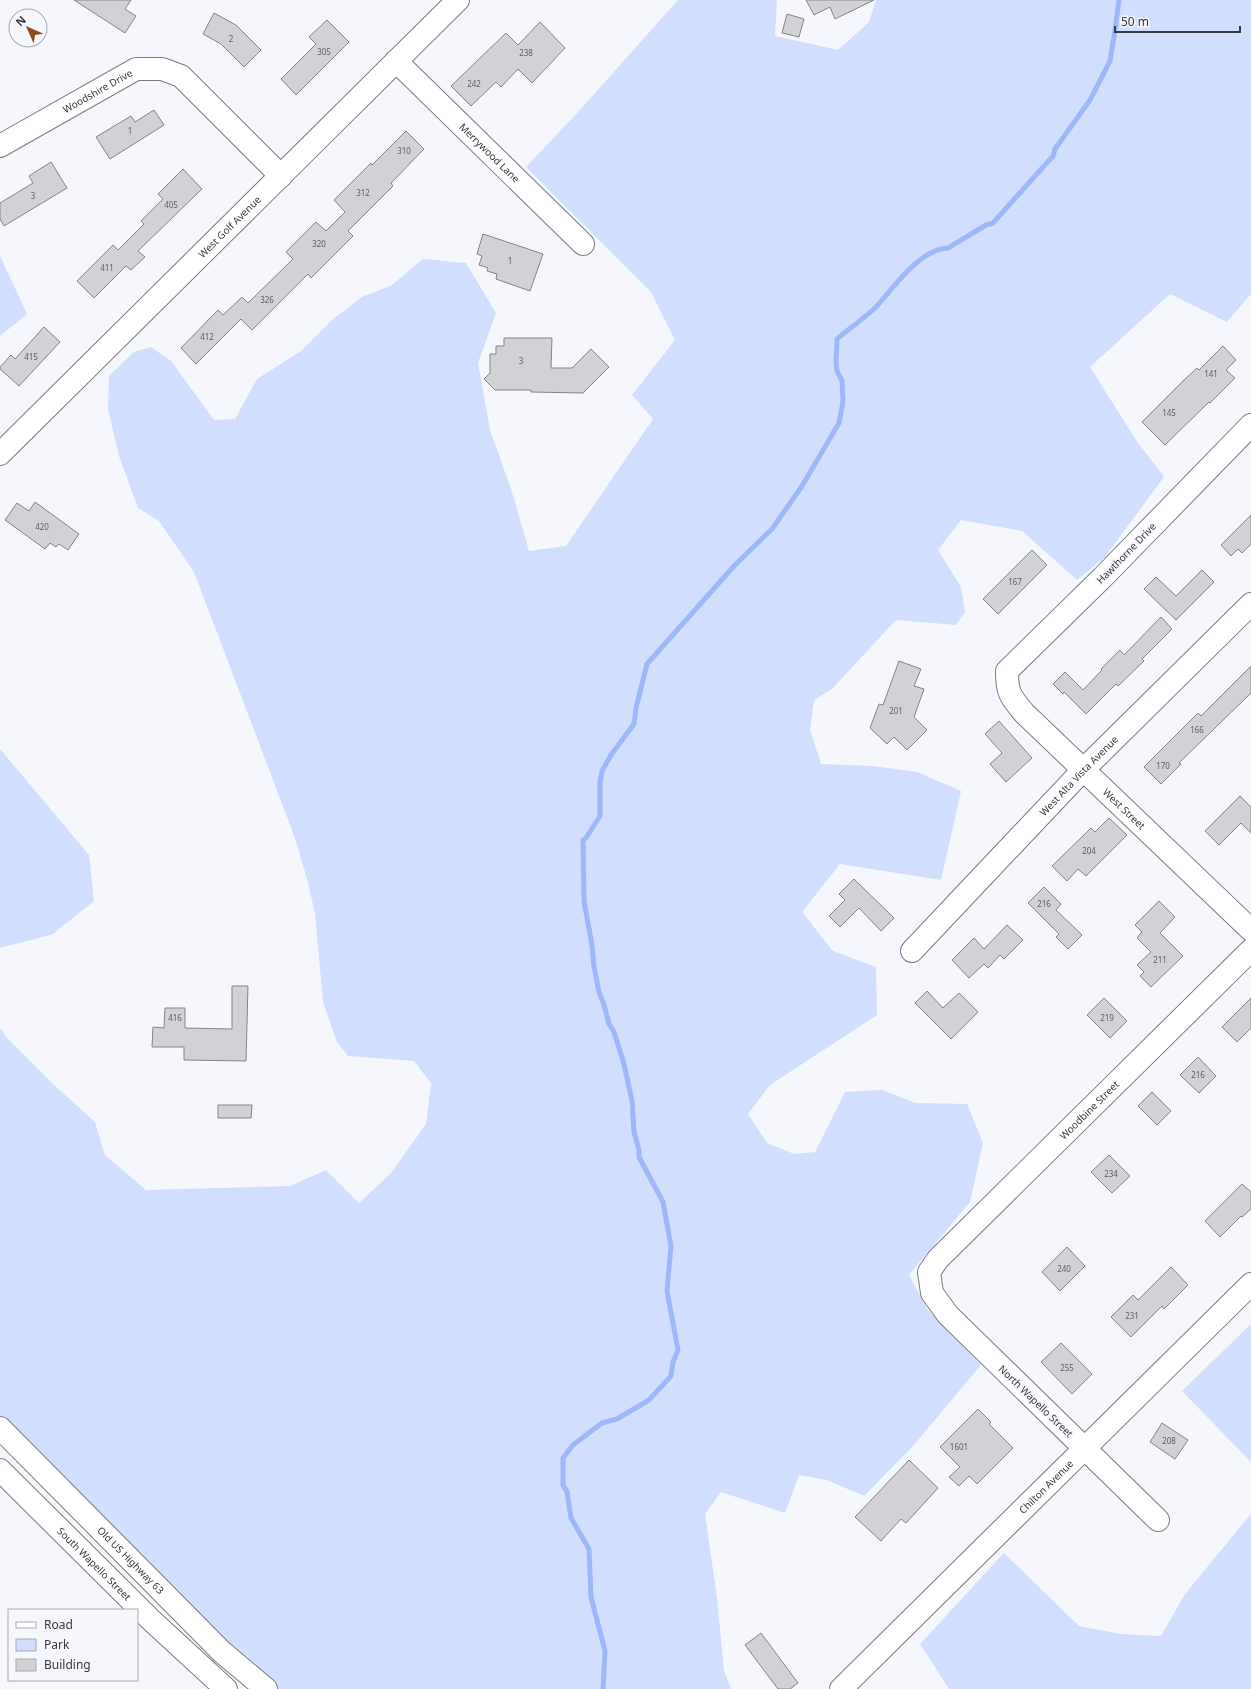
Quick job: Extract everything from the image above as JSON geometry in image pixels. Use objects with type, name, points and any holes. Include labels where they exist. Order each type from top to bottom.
[{"type":"main road","name":"West Golf Avenue","points":[[0,454],[458,0]]},
{"type":"main road","name":"Merrywood Lane","points":[[396,61],[583,244]]},
{"type":"main road","name":"Woodshire Drive","points":[[0,146],[136,69],[162,69],[181,76],[281,176]]},
{"type":"main road","name":"Hawthorne Drive","points":[[1007,682],[1008,671],[1103,577],[1251,426]]},
{"type":"main road","name":"West Alta Vista Avenue","points":[[912,951],[1084,769],[1251,604]]},
{"type":"main road","name":"West Street","points":[[1007,682],[1010,697],[1024,713],[1251,930]]},
{"type":"main road","name":"Woodbine Street","points":[[929,1272],[938,1259],[1251,950]]},
{"type":"main road","name":"North Wapello Street","points":[[929,1272],[932,1293],[948,1315],[1158,1520]]},
{"type":"main road","name":"Chilton Avenue","points":[[841,1689],[1251,1284]]},
{"type":"main road","name":"Old US Highway 63","points":[[0,1428],[222,1652],[266,1689]]},
{"type":"main road","name":"South Wapello Street","points":[[0,1470],[151,1620],[226,1689]]},
{"type":"green space","points":[[678,0],[777,0],[775,36],[838,50],[869,22],[876,0],[1251,0],[1251,294],[1227,322],[1170,294],[1090,367],[1136,440],[1164,477],[1104,558],[1077,580],[1022,531],[961,520],[938,550],[961,587],[965,612],[956,625],[896,620],[832,689],[814,700],[810,730],[821,764],[872,766],[917,772],[961,791],[941,880],[840,864],[802,912],[833,951],[876,967],[877,1015],[770,1085],[748,1114],[767,1143],[794,1154],[815,1152],[845,1092],[882,1090],[916,1103],[967,1104],[983,1143],[970,1202],[909,1275],[928,1310],[981,1365],[914,1445],[864,1496],[827,1480],[799,1475],[785,1513],[721,1492],[705,1514],[717,1598],[724,1671],[731,1689],[266,1689],[0,1428],[0,1028],[8,1039],[53,1084],[95,1122],[105,1155],[146,1190],[290,1186],[326,1170],[359,1203],[391,1173],[426,1124],[431,1083],[414,1061],[348,1056],[337,1042],[323,1002],[315,914],[308,882],[295,838],[194,572],[159,521],[138,508],[119,456],[108,409],[109,376],[134,352],[151,347],[171,361],[214,420],[235,419],[257,379],[301,351],[332,320],[362,297],[392,285],[423,259],[466,263],[496,313],[478,363],[490,430],[512,492],[529,551],[566,546],[653,419],[632,395],[675,340],[651,292],[526,167],[579,111]]},
{"type":"green space","points":[[0,256],[27,314],[0,336]]},
{"type":"green space","points":[[0,749],[89,855],[94,901],[53,934],[0,948]]},
{"type":"green space","points":[[1251,1324],[1251,1462],[1182,1391]]},
{"type":"green space","points":[[1251,1514],[1251,1689],[949,1689],[920,1644],[1004,1553],[1079,1626],[1120,1634],[1161,1636],[1185,1594]]},
{"type":"building","points":[[74,0],[131,0],[125,9],[136,16],[125,33]]},
{"type":"building","points":[[806,0],[874,0],[835,19],[830,7],[814,15]]},
{"type":"building","points":[[214,13],[236,25],[261,50],[244,67],[221,44],[203,34]]},
{"type":"building","points":[[787,14],[804,19],[799,37],[782,33]]},
{"type":"building","points":[[327,20],[349,42],[296,95],[281,79],[316,44],[309,37]]},
{"type":"building","points":[[540,22],[565,48],[532,83],[518,69],[501,87],[496,82],[471,106],[451,86],[506,33],[518,45]]},
{"type":"building","points":[[154,110],[164,125],[110,159],[96,137],[131,116],[135,122]]},
{"type":"building","points":[[406,131],[424,149],[391,183],[393,186],[348,231],[353,236],[311,278],[308,274],[252,330],[241,319],[196,364],[181,348],[218,310],[223,315],[242,297],[248,303],[293,259],[286,252],[316,222],[326,231],[345,212],[334,200]]},
{"type":"building","points":[[51,162],[67,188],[4,226],[0,219],[0,203],[33,183],[29,176]]},
{"type":"building","points":[[183,169],[202,189],[138,251],[145,257],[131,270],[126,266],[94,298],[77,281],[113,245],[118,250],[144,224],[141,221],[163,199],[158,194]]},
{"type":"building","points":[[483,234],[543,254],[530,291],[496,279],[497,274],[487,271],[488,268],[479,265],[482,256],[477,254]]},
{"type":"building","points":[[44,327],[60,342],[19,386],[0,369],[0,367],[11,355],[15,359]]},
{"type":"building","points":[[504,338],[552,338],[551,368],[572,368],[591,349],[609,367],[583,393],[531,392],[531,390],[495,390],[484,379],[490,373],[490,354],[496,354],[496,346],[504,346]]},
{"type":"building","points":[[1223,346],[1236,360],[1226,370],[1235,378],[1165,445],[1142,422],[1182,382],[1197,368],[1199,370]]},
{"type":"building","points":[[35,502],[79,534],[68,550],[59,544],[56,547],[50,543],[45,549],[5,520],[17,503],[29,511]]},
{"type":"building","points":[[1251,515],[1251,544],[1242,553],[1238,549],[1231,556],[1221,545]]},
{"type":"building","points":[[1032,550],[1047,565],[998,614],[983,599]]},
{"type":"building","points":[[1202,570],[1214,582],[1176,620],[1144,589],[1156,577],[1176,596]]},
{"type":"building","points":[[1161,617],[1172,629],[1142,659],[1144,661],[1118,686],[1116,684],[1086,714],[1064,692],[1063,694],[1053,684],[1065,672],[1083,690],[1120,650],[1124,655]]},
{"type":"building","points":[[899,661],[921,669],[914,686],[924,689],[914,717],[927,730],[907,750],[894,737],[887,744],[870,728],[879,704],[883,705]]},
{"type":"building","points":[[1251,666],[1251,693],[1179,763],[1181,764],[1161,784],[1144,767],[1198,713],[1201,716]]},
{"type":"building","points":[[999,721],[1032,758],[1006,782],[990,764],[1002,753],[985,734]]},
{"type":"building","points":[[1240,796],[1251,807],[1251,833],[1241,823],[1219,845],[1205,831]]},
{"type":"building","points":[[1109,818],[1127,835],[1086,876],[1078,869],[1067,881],[1052,866],[1091,828],[1095,832]]},
{"type":"building","points":[[854,879],[894,918],[881,931],[859,908],[840,927],[829,916],[845,900],[839,894]]},
{"type":"building","points":[[1044,887],[1061,904],[1056,910],[1082,935],[1068,949],[1056,937],[1059,934],[1028,903]]},
{"type":"building","points":[[1159,901],[1175,917],[1160,933],[1183,956],[1151,987],[1140,976],[1144,972],[1137,965],[1151,952],[1137,938],[1142,932],[1135,925]]},
{"type":"building","points":[[1007,925],[1023,940],[1004,959],[1000,955],[988,968],[984,964],[969,978],[952,960],[974,938],[984,949]]},
{"type":"building","points":[[232,986],[248,986],[246,1061],[184,1060],[184,1047],[152,1047],[153,1027],[164,1028],[165,1008],[185,1008],[185,1028],[232,1029]]},
{"type":"building","points":[[927,991],[943,1008],[959,993],[978,1012],[951,1039],[915,1003]]},
{"type":"building","points":[[1104,998],[1127,1021],[1110,1038],[1087,1015]]},
{"type":"building","points":[[1251,998],[1251,1028],[1237,1042],[1222,1027]]},
{"type":"building","points":[[1198,1057],[1216,1076],[1199,1093],[1180,1075]]},
{"type":"building","points":[[1152,1092],[1171,1111],[1157,1125],[1138,1106]]},
{"type":"building","points":[[218,1105],[252,1105],[251,1118],[218,1118]]},
{"type":"building","points":[[1109,1155],[1130,1176],[1112,1193],[1091,1172]]},
{"type":"building","points":[[1242,1184],[1251,1192],[1251,1209],[1242,1217],[1241,1216],[1220,1237],[1205,1221]]},
{"type":"building","points":[[1067,1247],[1085,1266],[1060,1291],[1042,1272]]},
{"type":"building","points":[[1171,1267],[1188,1285],[1164,1309],[1162,1306],[1131,1337],[1111,1317],[1133,1295],[1138,1300]]},
{"type":"building","points":[[1061,1343],[1092,1374],[1072,1394],[1041,1362]]},
{"type":"building","points":[[978,1409],[991,1422],[989,1424],[1013,1448],[977,1484],[969,1476],[959,1486],[949,1477],[960,1467],[940,1447]]},
{"type":"building","points":[[1162,1423],[1188,1440],[1175,1459],[1150,1442]]},
{"type":"building","points":[[909,1460],[938,1488],[906,1523],[901,1519],[881,1541],[855,1517]]},
{"type":"building","points":[[761,1633],[798,1683],[790,1689],[778,1689],[745,1645]]},
{"type":"waterway","points":[[603,1689],[605,1651],[591,1597],[589,1549],[571,1518],[567,1492],[563,1485],[563,1458],[573,1445],[602,1423],[617,1419],[649,1400],[671,1376],[673,1362],[678,1350],[667,1291],[671,1246],[663,1202],[639,1157],[639,1150],[634,1132],[632,1101],[624,1064],[599,992],[584,901],[583,840],[586,838],[600,816],[600,782],[602,771],[611,755],[634,724],[636,708],[647,664],[734,566],[772,529],[802,486],[839,423],[843,402],[842,381],[837,371],[836,362],[837,339],[875,308],[907,271],[917,262],[937,250],[948,248],[986,225],[993,223],[1053,156],[1055,149],[1090,100],[1110,61],[1119,0]]}]
